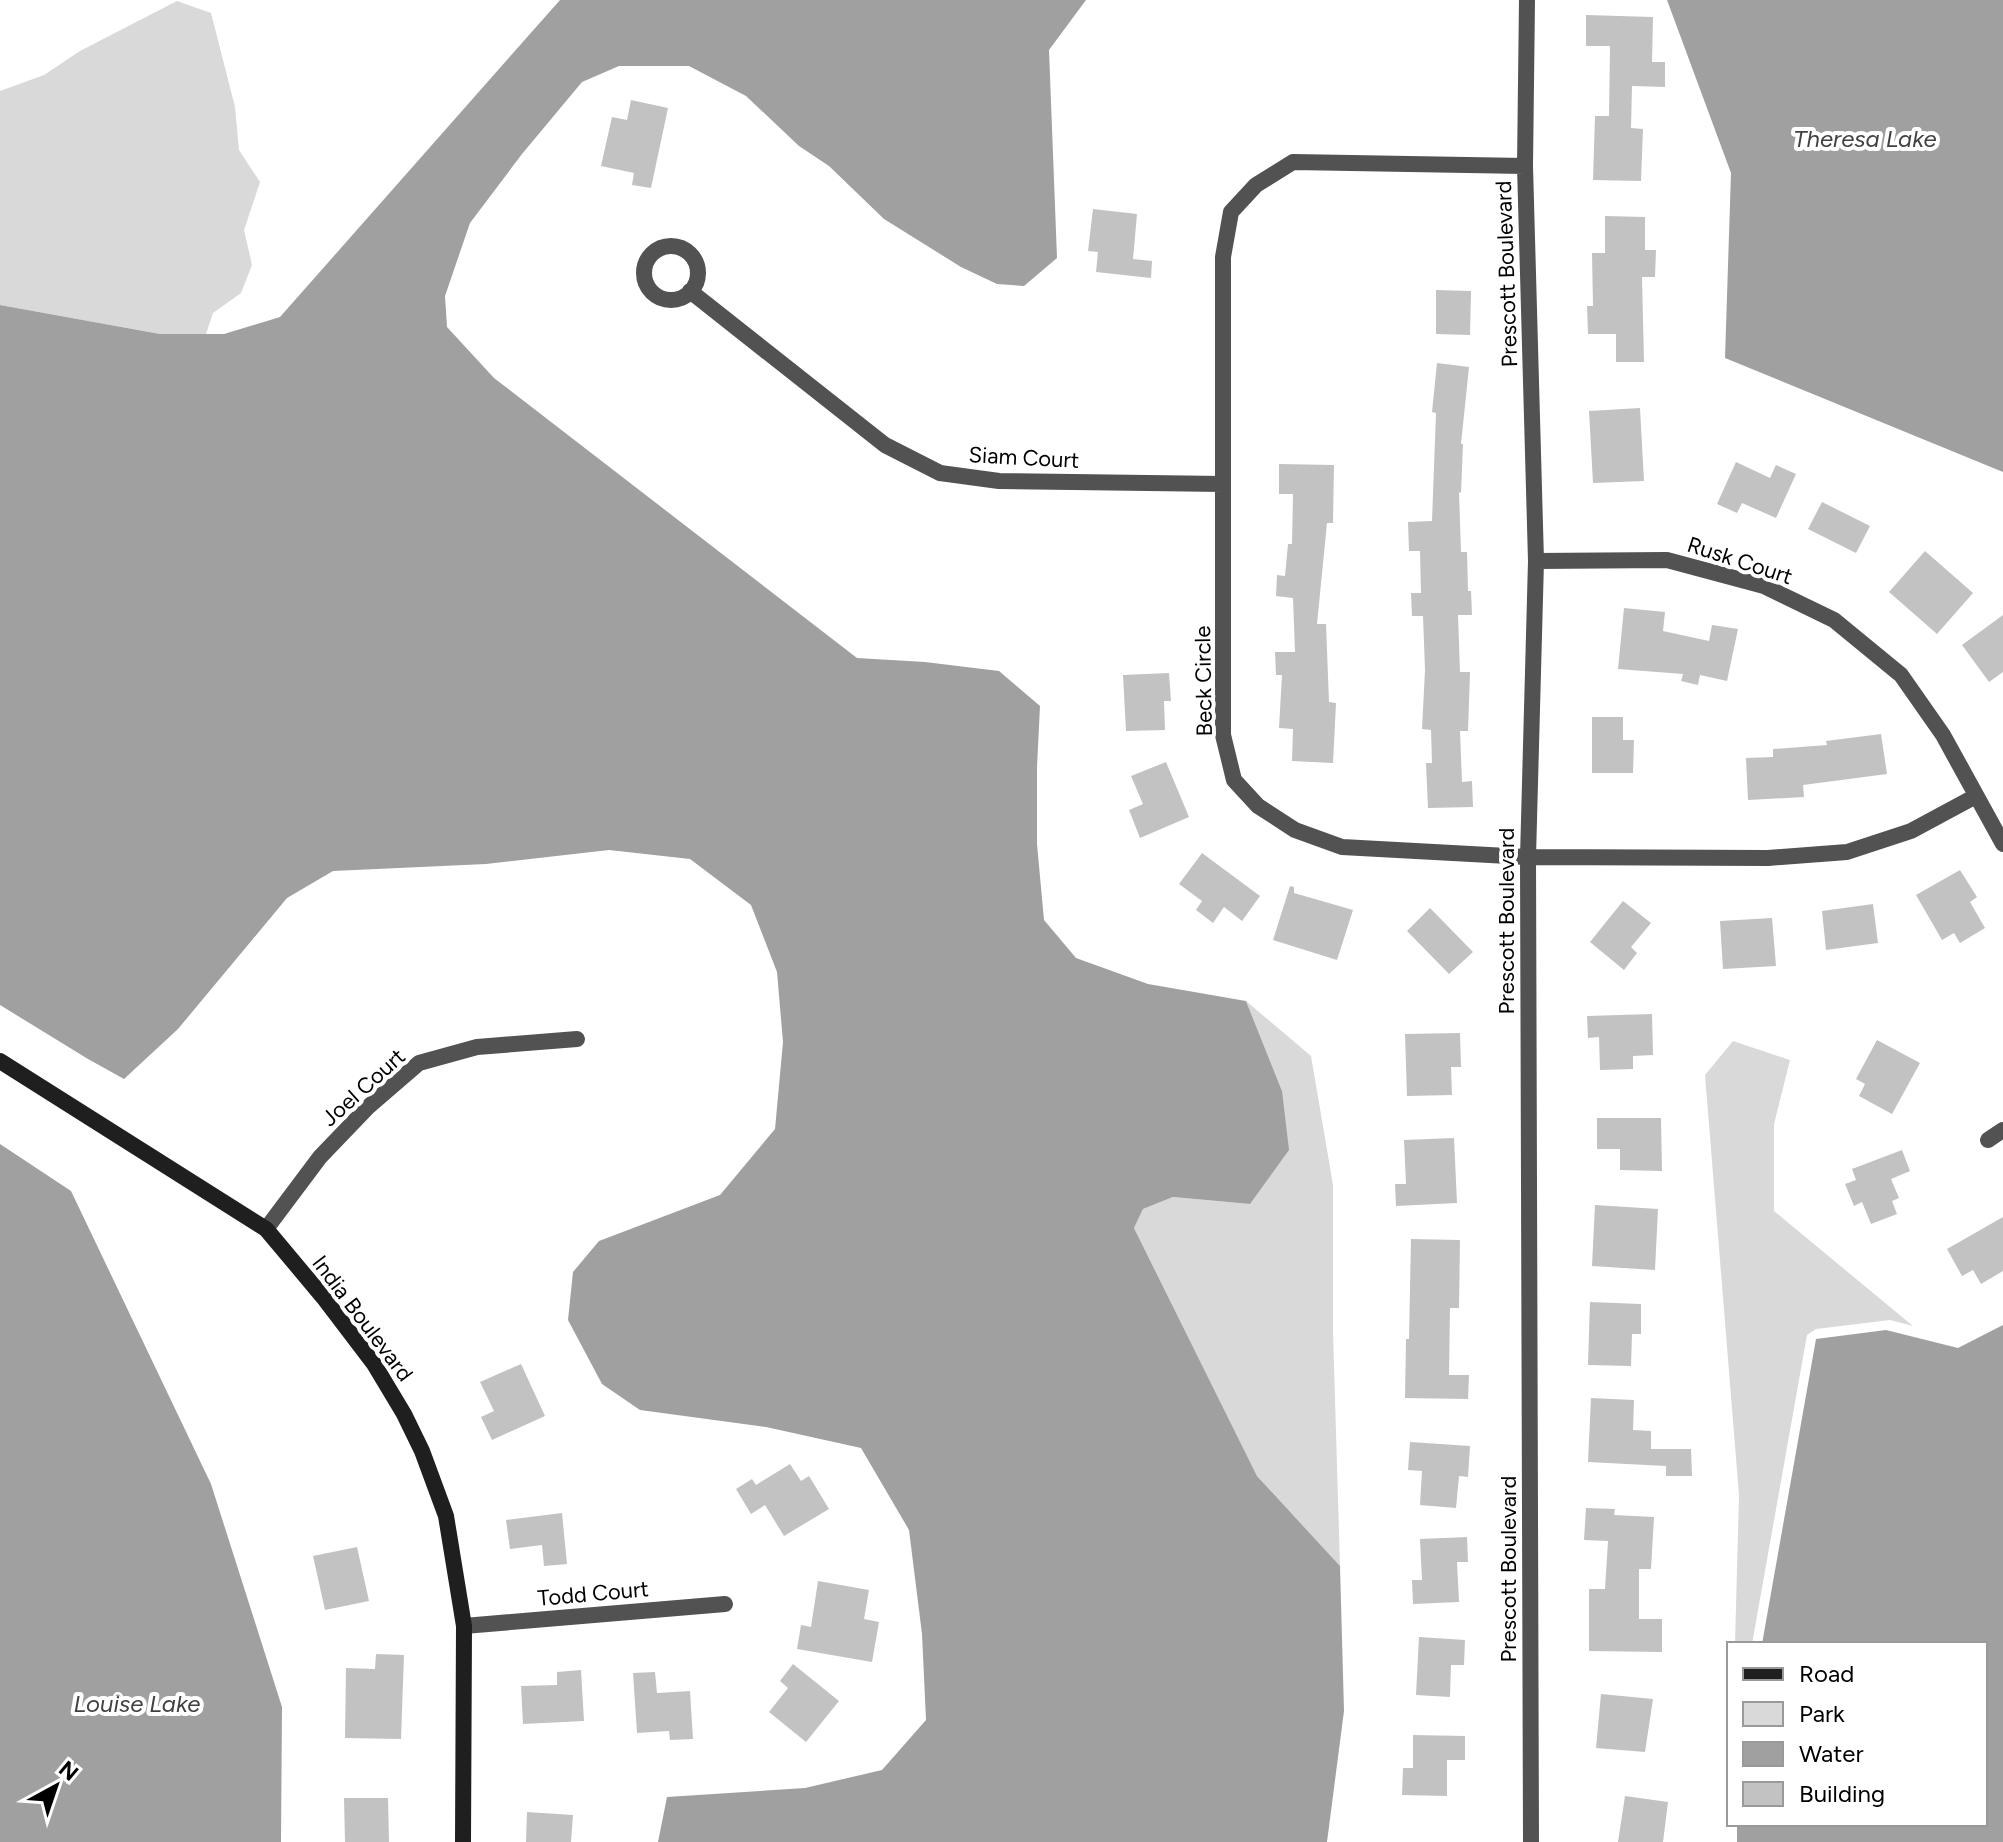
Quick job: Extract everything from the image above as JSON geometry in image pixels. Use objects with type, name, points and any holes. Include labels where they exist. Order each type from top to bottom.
[{"type":"street","name":"Prescott Boulevard","points":[[1527,0],[1525,166],[1536,561],[1528,857],[1531,1842]]},
{"type":"street","name":"Beck Circle","points":[[1525,166],[1293,162],[1256,185],[1231,212],[1223,257],[1223,735],[1234,780],[1258,806],[1295,830],[1342,847],[1528,857],[1768,858],[1847,852],[1911,831],[1976,796]]},
{"type":"street","name":"Siam Court","points":[[690,291],[885,445],[940,473],[999,481],[1223,484]]},
{"type":"street","name":"Rusk Court","points":[[1536,561],[1667,560],[1764,586],[1834,620],[1901,675],[1943,735],[2003,844]]},
{"type":"street","name":"Joel Court","points":[[266,1229],[320,1157],[368,1107],[419,1063],[477,1047],[577,1039]]},
{"type":"street","name":"India Boulevard","points":[[0,1061],[266,1229],[374,1364],[404,1414],[422,1451],[446,1516],[464,1626],[463,1842]]},
{"type":"street","points":[[1988,1140],[2003,1130]]},
{"type":"street","name":"Todd Court","points":[[464,1626],[725,1604]]},
{"type":"green space","points":[[177,1],[211,13],[235,107],[239,150],[260,182],[244,230],[252,265],[241,293],[213,313],[206,334],[160,334],[0,305],[0,91],[44,75],[80,51]]},
{"type":"green space","points":[[1246,1001],[1311,1056],[1333,1185],[1333,1332],[1340,1566],[1257,1476],[1134,1228],[1143,1209],[1173,1197],[1250,1204],[1282,1091]]},
{"type":"green space","points":[[1733,1041],[1790,1060],[1774,1124],[1774,1211],[1913,1326],[1890,1320],[1816,1329],[1807,1335],[1752,1642],[1735,1642],[1739,1495],[1705,1075]]},
{"type":"water","points":[[560,0],[1086,0],[1049,50],[1057,258],[1024,286],[997,284],[961,267],[884,219],[829,166],[799,146],[746,96],[689,66],[619,66],[582,82],[470,223],[445,296],[447,327],[494,378],[857,658],[999,671],[1040,706],[1037,844],[1044,920],[1076,958],[1148,984],[1246,1001],[1282,1091],[1289,1150],[1250,1204],[1173,1197],[1143,1209],[1134,1228],[1257,1476],[1340,1566],[1344,1711],[1327,1842],[658,1842],[667,1797],[805,1788],[882,1770],[926,1720],[922,1634],[909,1530],[861,1448],[766,1427],[640,1410],[602,1384],[568,1320],[573,1272],[599,1241],[720,1195],[775,1129],[783,1042],[777,972],[751,905],[690,859],[609,850],[486,864],[333,871],[287,898],[178,1029],[124,1079],[0,1005],[0,305],[160,334],[224,334],[280,317]]},
{"type":"water","name":"Theresa Lake","points":[[1667,0],[2003,0],[2003,472],[1725,358],[1731,173]]},
{"type":"water","name":"Louise Lake","points":[[0,1144],[71,1191],[211,1484],[282,1707],[281,1842],[0,1842]]},
{"type":"water","points":[[2003,1325],[2003,1842],[1737,1842],[1737,1826],[1987,1826],[1987,1642],[1762,1642],[1816,1339],[1886,1330],[1958,1348]]},
{"type":"building","points":[[1586,15],[1653,17],[1652,62],[1665,62],[1665,87],[1632,86],[1631,128],[1643,129],[1641,181],[1593,180],[1595,116],[1609,116],[1610,46],[1586,46]]},
{"type":"building","points":[[631,100],[668,108],[651,188],[632,185],[634,173],[601,166],[612,117],[627,120]]},
{"type":"building","points":[[1093,209],[1137,214],[1133,259],[1152,261],[1151,278],[1096,272],[1098,252],[1088,251]]},
{"type":"building","points":[[1605,216],[1645,217],[1645,250],[1656,250],[1655,277],[1642,277],[1644,362],[1616,362],[1616,334],[1588,334],[1587,306],[1593,306],[1592,253],[1605,253]]},
{"type":"building","points":[[1436,290],[1471,291],[1470,335],[1436,334]]},
{"type":"building","points":[[1437,363],[1469,367],[1459,492],[1461,552],[1467,552],[1472,615],[1458,615],[1460,672],[1470,672],[1468,731],[1460,731],[1462,782],[1472,781],[1473,807],[1428,808],[1426,763],[1432,763],[1431,730],[1422,729],[1425,670],[1423,616],[1412,616],[1411,593],[1421,593],[1420,551],[1409,551],[1408,522],[1432,521],[1436,413],[1432,412]]},
{"type":"building","points":[[1640,408],[1644,481],[1593,483],[1589,411]]},
{"type":"building","points":[[1736,462],[1770,478],[1776,465],[1796,474],[1776,518],[1742,503],[1737,513],[1717,504]]},
{"type":"building","points":[[1279,464],[1334,465],[1333,523],[1327,523],[1317,624],[1326,624],[1329,702],[1336,703],[1333,763],[1292,761],[1293,729],[1279,728],[1282,675],[1276,675],[1275,652],[1295,652],[1293,598],[1276,596],[1277,575],[1285,576],[1288,544],[1292,544],[1293,494],[1279,494]]},
{"type":"building","points":[[1822,502],[1870,526],[1856,553],[1808,529]]},
{"type":"building","points":[[1925,551],[1973,593],[1937,634],[1889,592]]},
{"type":"building","points":[[1624,608],[1665,612],[1663,631],[1709,641],[1712,625],[1738,629],[1727,681],[1700,675],[1698,685],[1681,681],[1683,674],[1618,669]]},
{"type":"building","points":[[2003,615],[2003,672],[1989,682],[1962,645]]},
{"type":"building","points":[[1169,673],[1171,701],[1164,701],[1165,730],[1126,731],[1123,675]]},
{"type":"building","points":[[1592,717],[1623,717],[1623,740],[1634,740],[1633,773],[1592,773]]},
{"type":"building","points":[[1881,734],[1887,774],[1803,785],[1804,797],[1748,800],[1746,758],[1773,757],[1773,749],[1827,745],[1826,741]]},
{"type":"building","points":[[1166,762],[1189,817],[1140,838],[1129,810],[1143,804],[1131,776]]},
{"type":"building","points":[[1202,853],[1260,896],[1242,921],[1224,907],[1213,923],[1196,910],[1202,901],[1179,884]]},
{"type":"building","points":[[1960,870],[1977,897],[1970,902],[1985,928],[1960,943],[1954,933],[1942,940],[1916,895]]},
{"type":"building","points":[[1290,886],[1294,887],[1294,893],[1353,910],[1337,960],[1273,940]]},
{"type":"building","points":[[1623,901],[1651,923],[1631,947],[1637,953],[1624,970],[1590,942]]},
{"type":"building","points":[[1873,904],[1878,943],[1826,950],[1822,911]]},
{"type":"building","points":[[1430,908],[1473,952],[1449,974],[1407,931]]},
{"type":"building","points":[[1772,918],[1776,966],[1723,969],[1720,921]]},
{"type":"building","points":[[1652,1014],[1653,1055],[1633,1056],[1633,1069],[1600,1070],[1599,1037],[1588,1038],[1587,1016]]},
{"type":"building","points":[[1460,1033],[1461,1067],[1451,1067],[1452,1095],[1407,1096],[1405,1034]]},
{"type":"building","points":[[1877,1040],[1920,1063],[1892,1114],[1859,1096],[1865,1084],[1856,1079]]},
{"type":"building","points":[[1597,1118],[1661,1118],[1662,1171],[1620,1170],[1620,1149],[1597,1149]]},
{"type":"building","points":[[1454,1138],[1457,1203],[1396,1206],[1395,1184],[1406,1184],[1404,1140]]},
{"type":"building","points":[[1902,1150],[1910,1171],[1891,1179],[1899,1198],[1892,1201],[1897,1214],[1871,1224],[1862,1202],[1854,1206],[1845,1184],[1856,1180],[1852,1169]]},
{"type":"building","points":[[1595,1205],[1658,1209],[1655,1270],[1592,1266]]},
{"type":"building","points":[[2003,1217],[2003,1271],[1981,1284],[1973,1270],[1962,1276],[1947,1249]]},
{"type":"building","points":[[1411,1239],[1460,1240],[1459,1308],[1450,1308],[1449,1375],[1469,1375],[1468,1399],[1405,1398]]},
{"type":"building","points":[[1590,1302],[1641,1304],[1641,1334],[1632,1334],[1631,1366],[1588,1365]]},
{"type":"building","points":[[521,1364],[545,1416],[492,1440],[481,1417],[494,1411],[480,1382]]},
{"type":"building","points":[[1591,1398],[1634,1400],[1633,1430],[1651,1431],[1651,1449],[1691,1449],[1692,1476],[1666,1476],[1666,1466],[1588,1462]]},
{"type":"building","points":[[1410,1442],[1470,1446],[1468,1477],[1459,1476],[1456,1508],[1420,1505],[1422,1471],[1408,1470]]},
{"type":"building","points":[[790,1464],[801,1481],[809,1476],[829,1509],[784,1536],[765,1505],[751,1514],[736,1489],[752,1479],[756,1485]]},
{"type":"building","points":[[1586,1508],[1615,1509],[1614,1515],[1654,1517],[1651,1569],[1639,1569],[1639,1619],[1662,1619],[1662,1652],[1589,1651],[1589,1589],[1605,1589],[1608,1541],[1584,1540]]},
{"type":"building","points":[[562,1513],[567,1564],[544,1566],[542,1545],[510,1549],[506,1520]]},
{"type":"building","points":[[1467,1537],[1468,1562],[1457,1562],[1459,1602],[1413,1604],[1412,1580],[1422,1580],[1420,1539]]},
{"type":"building","points":[[357,1547],[369,1601],[325,1610],[313,1556]]},
{"type":"building","points":[[818,1581],[869,1590],[864,1619],[879,1622],[872,1662],[797,1649],[801,1625],[811,1627]]},
{"type":"building","points":[[1419,1637],[1465,1640],[1464,1665],[1451,1665],[1450,1697],[1416,1695]]},
{"type":"building","points":[[376,1654],[404,1655],[401,1739],[345,1738],[346,1668],[375,1669]]},
{"type":"building","points":[[793,1664],[839,1701],[806,1742],[769,1712],[788,1688],[780,1681]]},
{"type":"building","points":[[581,1670],[584,1721],[523,1724],[521,1686],[557,1685],[557,1672]]},
{"type":"building","points":[[655,1672],[657,1693],[690,1691],[693,1739],[670,1740],[669,1731],[637,1733],[633,1673]]},
{"type":"building","points":[[1601,1694],[1653,1699],[1645,1752],[1596,1748]]},
{"type":"building","points":[[1413,1735],[1465,1736],[1465,1760],[1447,1760],[1447,1796],[1402,1795],[1403,1768],[1413,1768]]},
{"type":"building","points":[[1625,1796],[1668,1802],[1663,1842],[1618,1842]]},
{"type":"building","points":[[344,1798],[388,1798],[389,1842],[345,1842]]},
{"type":"building","points":[[527,1812],[573,1815],[571,1842],[526,1842]]}]
